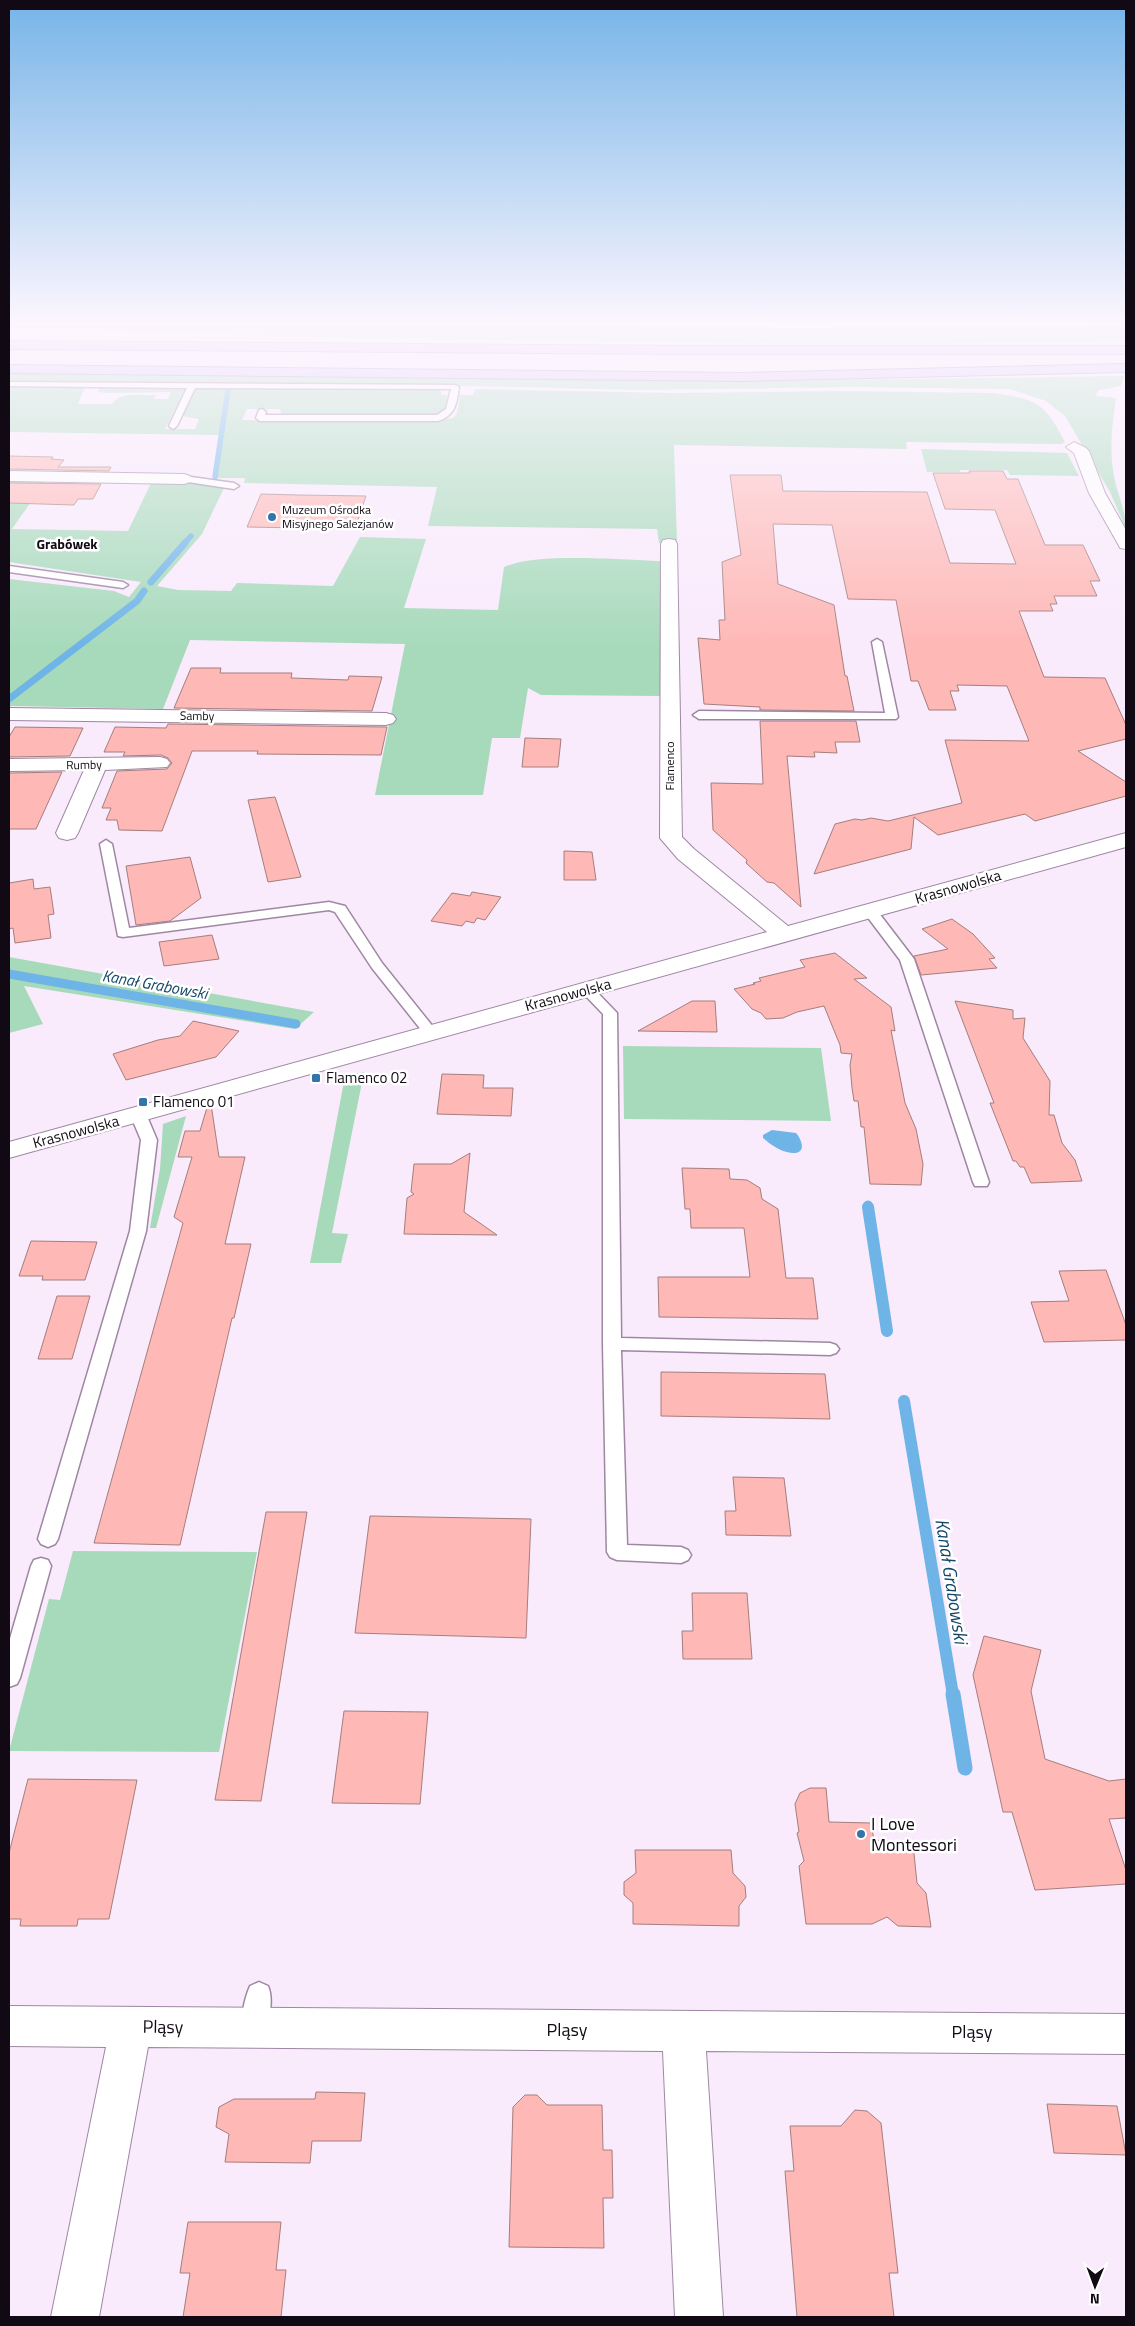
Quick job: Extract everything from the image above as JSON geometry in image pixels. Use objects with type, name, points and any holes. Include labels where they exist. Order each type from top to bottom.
[{"type":"street","points":[[1074,447],[1081,451],[1097,493],[1126,544]]},
{"type":"street","points":[[9,476],[184,479]]},
{"type":"street","name":"Flamenco","points":[[671,547],[671,838],[686,854],[784,935]]},
{"type":"street","name":"Samby","points":[[9,714],[386,719]]},
{"type":"street","name":"Rumby","points":[[9,765],[160,763]]},
{"type":"street","points":[[67,833],[97,765]]},
{"type":"street","name":"Krasnowolska","points":[[9,1150],[1126,840]]},
{"type":"street","name":"Pląsy","points":[[9,2026],[131,2026],[256,2011],[683,2031],[1126,2034]]},
{"type":"street","points":[[75,2317],[131,2026]]},
{"type":"street","points":[[683,2031],[699,2317]]},
{"type":"lane","points":[[184,479],[234,486]]},
{"type":"lane","points":[[9,569],[123,585]]},
{"type":"lane","points":[[699,715],[892,717],[877,642]]},
{"type":"lane","points":[[106,844],[123,934],[329,906],[340,910],[377,965],[430,1033]]},
{"type":"lane","points":[[870,911],[907,959],[981,1182]]},
{"type":"lane","points":[[587,990],[610,1013],[612,1344],[617,1552],[681,1555]]},
{"type":"lane","points":[[48,1539],[138,1231],[150,1140],[138,1114]]},
{"type":"lane","points":[[612,1344],[830,1348]]},
{"type":"lane","points":[[9,1678],[41,1566]]},
{"type":"green space","points":[[9,430],[1058,430],[1065,442],[1061,444],[906,442],[907,449],[674,445],[677,543],[659,543],[657,529],[428,526],[437,487],[244,483],[245,478],[213,478],[219,435],[9,432]]},
{"type":"green space","points":[[1073,430],[1112,430],[1111,447],[1114,476],[1125,515],[1126,529],[1110,492]]},
{"type":"green space","points":[[921,449],[1067,453],[1079,476],[1010,475],[1007,470],[927,472]]},
{"type":"green space","points":[[9,478],[47,479],[12,529],[128,531],[152,481],[187,482],[224,488],[202,534],[157,586],[178,590],[231,591],[237,583],[333,586],[360,537],[426,539],[404,608],[498,610],[504,567],[519,562],[558,558],[660,561],[663,612],[661,696],[541,695],[528,688],[520,738],[492,738],[483,795],[375,795],[405,644],[190,640],[163,709],[11,706],[9,708],[9,579],[114,591],[129,597],[141,582],[9,562]]},
{"type":"green space","points":[[9,957],[314,1012],[295,1029],[24,986],[43,1024],[9,1033]]},
{"type":"green space","points":[[623,1046],[821,1048],[831,1121],[624,1119]]},
{"type":"green space","points":[[364,1072],[332,1233],[348,1234],[341,1263],[310,1263],[345,1076]]},
{"type":"green space","points":[[186,1116],[156,1228],[150,1228],[160,1169],[163,1124]]},
{"type":"green space","points":[[73,1551],[257,1552],[219,1752],[9,1751],[49,1599],[60,1600]]},
{"type":"water","points":[[772,1130],[796,1133],[802,1146],[800,1151],[792,1153],[773,1146],[763,1138],[763,1135]]},
{"type":"building","points":[[9,456],[53,457],[51,459],[64,460],[58,467],[111,467],[109,471],[9,469]]},
{"type":"building","points":[[969,471],[1003,471],[1007,479],[1018,479],[1045,545],[1083,545],[1100,581],[1090,581],[1097,596],[1054,596],[1057,604],[1050,604],[1053,611],[1019,611],[1044,677],[1105,678],[1126,725],[1126,739],[1078,751],[1126,782],[1126,796],[1035,821],[1025,814],[938,835],[914,817],[911,849],[814,874],[835,824],[855,819],[871,818],[888,821],[962,803],[945,740],[1029,741],[1007,686],[957,685],[959,691],[950,691],[956,710],[929,710],[918,681],[911,681],[896,600],[848,599],[832,525],[773,524],[778,584],[834,605],[845,676],[847,676],[854,711],[760,710],[760,707],[704,704],[698,638],[720,640],[719,620],[725,620],[722,562],[741,555],[730,475],[781,475],[783,491],[927,492],[950,563],[1016,564],[995,510],[945,509],[933,473],[970,473]]},
{"type":"building","points":[[9,483],[101,484],[93,499],[78,499],[74,505],[9,503]]},
{"type":"building","points":[[261,494],[366,496],[355,529],[247,527]]},
{"type":"building","points":[[191,668],[221,668],[220,673],[292,673],[291,678],[348,680],[349,676],[382,677],[372,711],[174,708]]},
{"type":"building","points":[[760,721],[856,721],[860,742],[835,742],[837,753],[814,752],[815,757],[787,756],[801,907],[774,883],[767,882],[746,863],[747,860],[713,830],[711,783],[763,784]]},
{"type":"building","points":[[168,724],[387,727],[381,755],[257,754],[258,751],[192,751],[162,831],[119,830],[117,820],[106,820],[111,808],[102,808],[117,771],[167,769],[172,763],[168,758],[161,755],[123,756],[125,752],[104,752],[115,727],[166,728]]},
{"type":"building","points":[[15,727],[83,728],[70,756],[9,757],[9,737]]},
{"type":"building","points":[[525,738],[561,739],[558,767],[522,767]]},
{"type":"building","points":[[62,772],[36,829],[9,829],[9,773]]},
{"type":"building","points":[[275,797],[301,877],[268,882],[248,800]]},
{"type":"building","points":[[564,851],[592,852],[596,880],[564,880]]},
{"type":"building","points":[[190,857],[201,898],[170,921],[136,925],[126,866]]},
{"type":"building","points":[[33,879],[34,889],[50,887],[54,914],[48,915],[51,938],[15,943],[13,928],[9,929],[9,883]]},
{"type":"building","points":[[472,892],[501,897],[485,920],[477,918],[474,923],[466,921],[462,926],[431,921],[452,893],[470,896]]},
{"type":"building","points":[[952,919],[973,934],[995,958],[989,959],[997,968],[921,975],[914,956],[948,949],[922,929]]},
{"type":"building","points":[[212,935],[219,959],[164,966],[159,942]]},
{"type":"building","points":[[835,953],[867,978],[854,979],[891,1007],[895,1031],[891,1030],[905,1103],[916,1129],[923,1164],[921,1185],[870,1184],[864,1127],[861,1127],[858,1101],[854,1101],[852,1088],[850,1065],[852,1054],[841,1053],[840,1045],[824,1006],[797,1012],[783,1018],[766,1019],[761,1013],[752,1009],[734,989],[755,984],[753,983],[761,981],[759,978],[805,967],[800,960]]},
{"type":"building","points":[[692,1001],[715,1001],[717,1032],[638,1031]]},
{"type":"building","points":[[955,1001],[1013,1010],[1013,1019],[1025,1018],[1023,1038],[1050,1081],[1049,1115],[1054,1115],[1062,1143],[1075,1160],[1082,1181],[1031,1183],[1024,1167],[1020,1167],[1016,1161],[1013,1161],[990,1103],[994,1103]]},
{"type":"building","points":[[193,1021],[239,1031],[216,1057],[126,1080],[113,1054],[158,1040],[180,1036]]},
{"type":"building","points":[[442,1074],[484,1075],[483,1088],[513,1088],[511,1116],[437,1114]]},
{"type":"building","points":[[208,1104],[211,1104],[219,1157],[245,1157],[225,1244],[251,1244],[234,1318],[232,1318],[180,1545],[94,1543],[183,1223],[174,1217],[192,1157],[178,1157],[185,1131],[200,1131]]},
{"type":"building","points":[[470,1153],[464,1212],[497,1235],[404,1234],[407,1198],[414,1194],[411,1192],[414,1164],[451,1164]]},
{"type":"building","points":[[682,1168],[729,1169],[730,1179],[747,1180],[760,1188],[762,1199],[778,1209],[786,1278],[813,1278],[818,1319],[659,1317],[658,1277],[750,1277],[744,1228],[691,1228],[690,1209],[685,1209]]},
{"type":"building","points":[[31,1241],[97,1242],[85,1280],[42,1280],[43,1276],[19,1276]]},
{"type":"building","points":[[1106,1270],[1126,1325],[1126,1340],[1044,1342],[1031,1302],[1069,1301],[1059,1271]]},
{"type":"building","points":[[57,1296],[90,1296],[72,1359],[38,1359]]},
{"type":"building","points":[[661,1372],[825,1374],[830,1419],[661,1416]]},
{"type":"building","points":[[733,1477],[784,1478],[791,1536],[726,1535],[725,1511],[736,1511]]},
{"type":"building","points":[[266,1512],[307,1512],[261,1801],[215,1800]]},
{"type":"building","points":[[370,1516],[531,1519],[526,1638],[355,1633]]},
{"type":"building","points":[[692,1593],[747,1593],[752,1659],[683,1659],[682,1631],[693,1631]]},
{"type":"building","points":[[984,1636],[1041,1650],[1031,1691],[1045,1759],[1109,1781],[1126,1779],[1126,1818],[1109,1819],[1126,1870],[1126,1884],[1035,1890],[1012,1812],[1003,1812],[973,1675]]},
{"type":"building","points":[[344,1711],[428,1712],[420,1804],[332,1803]]},
{"type":"building","points":[[28,1779],[137,1780],[109,1919],[78,1919],[77,1926],[20,1926],[21,1919],[9,1919],[9,1853]]},
{"type":"building","points":[[810,1788],[826,1788],[829,1822],[871,1823],[874,1840],[913,1844],[917,1883],[926,1893],[931,1927],[898,1926],[887,1917],[872,1924],[806,1924],[799,1866],[804,1861],[797,1833],[799,1832],[795,1804],[800,1793]]},
{"type":"building","points":[[635,1850],[731,1850],[733,1873],[745,1886],[746,1897],[739,1906],[739,1926],[633,1924],[633,1903],[624,1895],[624,1882],[636,1873]]},
{"type":"building","points":[[316,2092],[365,2093],[361,2141],[312,2141],[310,2163],[225,2162],[229,2134],[216,2127],[219,2107],[234,2099],[315,2099]]},
{"type":"building","points":[[525,2095],[537,2095],[547,2105],[602,2105],[603,2150],[612,2150],[613,2198],[603,2198],[604,2248],[509,2247],[513,2107]]},
{"type":"building","points":[[1047,2104],[1117,2106],[1126,2155],[1054,2153]]},
{"type":"building","points":[[855,2110],[867,2111],[881,2123],[898,2273],[889,2273],[894,2317],[797,2317],[785,2171],[794,2171],[790,2126],[841,2126]]},
{"type":"building","points":[[188,2222],[281,2222],[276,2270],[286,2270],[281,2317],[183,2317],[190,2273],[180,2273]]},
{"type":"waterway","points":[[215,477],[222,430]]},
{"type":"waterway","points":[[184,544],[191,536]]},
{"type":"waterway","points":[[151,582],[185,543]]},
{"type":"waterway","points":[[9,699],[137,601],[144,591]]},
{"type":"waterway","name":"Kanał Grabowski","points":[[9,974],[296,1024]]},
{"type":"waterway","name":"Kanał Grabowski","points":[[868,1205],[869,1209]]},
{"type":"waterway","name":"Kanał Grabowski","points":[[868,1207],[887,1331]]},
{"type":"waterway","name":"Kanał Grabowski","points":[[904,1401],[953,1695]]},
{"type":"waterway","name":"Kanał Grabowski","points":[[953,1694],[965,1768]]},
{"type":"place","name":"Muzeum Ośrodka Misyjnego Salezjanów","points":[[272,517]]},
{"type":"place","name":"Flamenco 02","points":[[316,1078]]},
{"type":"place","name":"Flamenco 01","points":[[143,1102]]},
{"type":"place","name":"I Love Montessori","points":[[861,1834]]},
{"type":"district","name":"Grabówek","points":[[67,544]]}]
